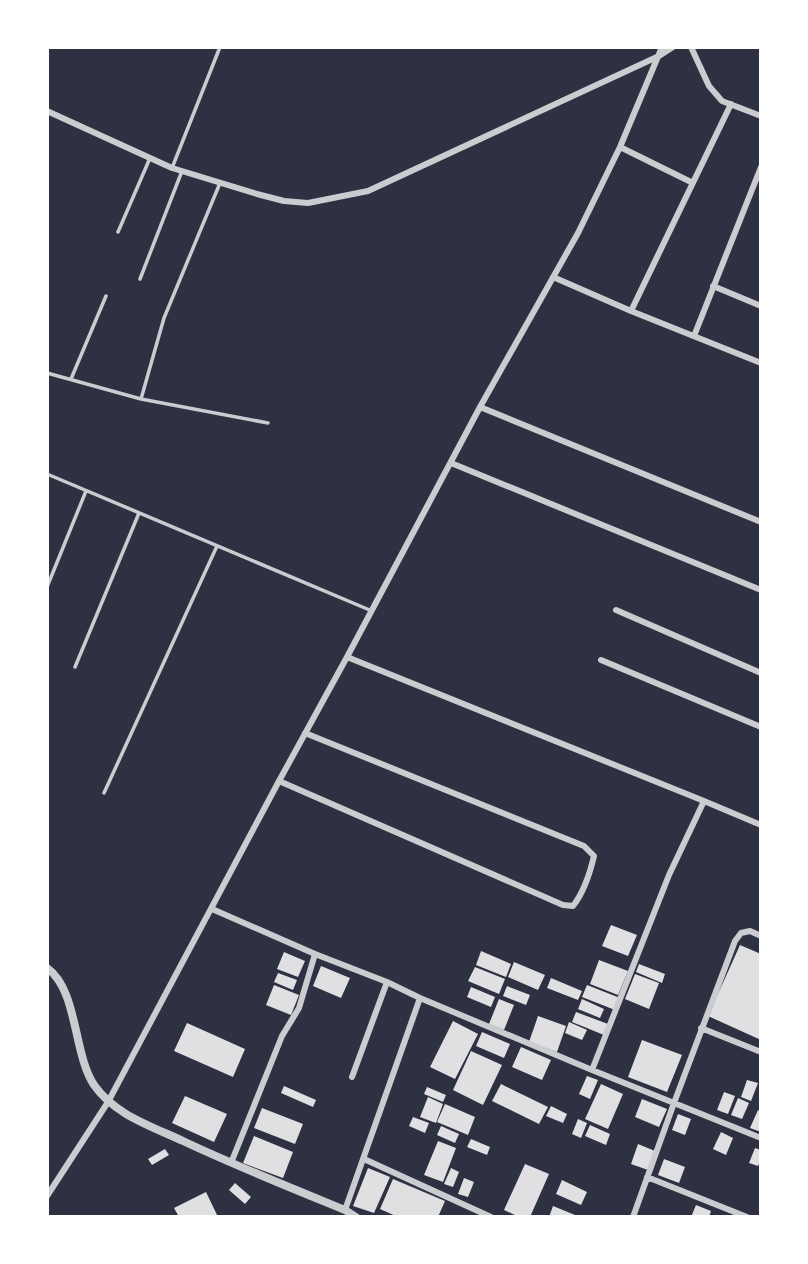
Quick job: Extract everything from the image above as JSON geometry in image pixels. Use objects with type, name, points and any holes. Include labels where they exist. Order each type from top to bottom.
[{"type":"street","points":[[47,1196],[108,1102],[480,407],[578,233],[620,147],[662,47]]},
{"type":"street","points":[[48,115],[172,168],[284,201],[308,203],[368,191],[659,56],[673,47]]},
{"type":"street","points":[[691,47],[709,86],[722,101],[761,116]]},
{"type":"street","points":[[631,311],[731,104]]},
{"type":"street","points":[[620,147],[692,183]]},
{"type":"street","points":[[694,336],[761,167]]},
{"type":"street","points":[[553,277],[761,363]]},
{"type":"street","points":[[713,286],[761,306]]},
{"type":"street","points":[[480,407],[761,522]]},
{"type":"street","points":[[451,463],[761,590]]},
{"type":"street","points":[[616,610],[761,673]]},
{"type":"street","points":[[347,657],[761,825]]},
{"type":"street","points":[[601,660],[761,727]]},
{"type":"street","points":[[279,781],[563,905],[573,906],[580,898],[594,856],[584,845],[305,733]]},
{"type":"street","points":[[592,1070],[669,874],[704,800]]},
{"type":"street","points":[[212,909],[592,1070],[761,1138]]},
{"type":"street","points":[[633,1217],[735,941],[741,933],[750,931],[761,936]]},
{"type":"street","points":[[231,1163],[282,1035],[299,1008],[315,954]]},
{"type":"street","points":[[47,968],[54,973],[66,992],[81,1053],[93,1083],[108,1102],[137,1121],[356,1217]]},
{"type":"street","points":[[352,1077],[387,982]]},
{"type":"street","points":[[345,1210],[420,998]]},
{"type":"street","points":[[701,1028],[761,1052]]},
{"type":"street","points":[[364,1159],[491,1217]]},
{"type":"street","points":[[647,1177],[747,1217]]},
{"type":"lane","points":[[172,168],[220,47]]},
{"type":"lane","points":[[118,232],[150,158]]},
{"type":"lane","points":[[140,279],[182,171]]},
{"type":"lane","points":[[141,399],[164,318],[220,183]]},
{"type":"lane","points":[[71,379],[106,296]]},
{"type":"lane","points":[[47,373],[141,399],[268,423]]},
{"type":"lane","points":[[47,474],[372,611]]},
{"type":"lane","points":[[47,587],[86,491]]},
{"type":"lane","points":[[75,667],[139,513]]},
{"type":"lane","points":[[104,793],[217,546]]},
{"type":"building","points":[[611,925],[637,935],[628,956],[602,946]]},
{"type":"building","points":[[740,945],[761,954],[761,1040],[708,1016]]},
{"type":"building","points":[[481,951],[511,964],[506,977],[476,965]]},
{"type":"building","points":[[284,952],[305,961],[298,977],[277,969]]},
{"type":"building","points":[[599,960],[628,971],[618,995],[590,984]]},
{"type":"building","points":[[514,962],[545,975],[538,990],[508,977]]},
{"type":"building","points":[[639,964],[665,974],[662,983],[636,972]]},
{"type":"building","points":[[321,966],[350,978],[341,998],[313,986]]},
{"type":"building","points":[[475,967],[505,979],[499,994],[468,981]]},
{"type":"building","points":[[278,973],[297,980],[293,990],[274,982]]},
{"type":"building","points":[[635,974],[659,983],[649,1009],[625,999]]},
{"type":"building","points":[[551,978],[582,991],[578,1000],[547,988]]},
{"type":"building","points":[[274,985],[299,995],[291,1015],[266,1005]]},
{"type":"building","points":[[587,985],[620,998],[615,1010],[582,997]]},
{"type":"building","points":[[507,986],[530,995],[526,1005],[503,996]]},
{"type":"building","points":[[471,987],[495,997],[491,1007],[467,997]]},
{"type":"building","points":[[499,999],[514,1005],[504,1030],[489,1024]]},
{"type":"building","points":[[582,999],[604,1009],[600,1018],[578,1009]]},
{"type":"building","points":[[576,1012],[608,1024],[604,1035],[572,1022]]},
{"type":"building","points":[[538,1016],[566,1026],[557,1052],[529,1042]]},
{"type":"building","points":[[453,1021],[478,1034],[455,1079],[430,1067]]},
{"type":"building","points":[[569,1022],[587,1030],[582,1040],[565,1033]]},
{"type":"building","points":[[187,1023],[245,1049],[233,1077],[174,1051]]},
{"type":"building","points":[[482,1032],[510,1044],[504,1058],[476,1046]]},
{"type":"building","points":[[642,1040],[682,1055],[667,1092],[628,1077]]},
{"type":"building","points":[[521,1047],[551,1060],[542,1080],[512,1067]]},
{"type":"building","points":[[471,1051],[502,1065],[483,1105],[453,1090]]},
{"type":"building","points":[[587,1076],[598,1080],[590,1099],[579,1094]]},
{"type":"building","points":[[747,1080],[758,1083],[751,1101],[741,1097]]},
{"type":"building","points":[[501,1084],[548,1107],[539,1124],[492,1101]]},
{"type":"building","points":[[601,1084],[623,1094],[608,1129],[585,1119]]},
{"type":"building","points":[[284,1086],[316,1100],[313,1107],[281,1093]]},
{"type":"building","points":[[427,1087],[446,1095],[443,1102],[424,1094]]},
{"type":"building","points":[[724,1092],[735,1096],[728,1114],[717,1110]]},
{"type":"building","points":[[185,1096],[227,1114],[214,1142],[172,1123]]},
{"type":"building","points":[[428,1097],[443,1104],[436,1123],[420,1117]]},
{"type":"building","points":[[738,1098],[749,1103],[742,1119],[731,1115]]},
{"type":"building","points":[[642,1099],[667,1109],[659,1127],[635,1117]]},
{"type":"building","points":[[445,1104],[475,1117],[468,1135],[437,1122]]},
{"type":"building","points":[[551,1106],[567,1114],[563,1123],[546,1116]]},
{"type":"building","points":[[262,1108],[303,1124],[295,1144],[254,1128]]},
{"type":"building","points":[[758,1110],[761,1112],[761,1132],[750,1128]]},
{"type":"building","points":[[678,1114],[691,1119],[685,1135],[672,1130]]},
{"type":"building","points":[[413,1117],[429,1123],[425,1133],[409,1126]]},
{"type":"building","points":[[578,1119],[587,1123],[581,1138],[572,1134]]},
{"type":"building","points":[[590,1125],[610,1134],[606,1145],[585,1136]]},
{"type":"building","points":[[441,1126],[459,1134],[455,1143],[437,1135]]},
{"type":"building","points":[[721,1132],[733,1138],[726,1155],[713,1149]]},
{"type":"building","points":[[254,1136],[293,1152],[283,1178],[243,1163]]},
{"type":"building","points":[[471,1139],[490,1147],[487,1155],[467,1147]]},
{"type":"building","points":[[438,1141],[456,1148],[443,1182],[424,1175]]},
{"type":"building","points":[[638,1144],[655,1151],[648,1170],[631,1164]]},
{"type":"building","points":[[755,1148],[761,1150],[758,1166],[749,1163]]},
{"type":"building","points":[[165,1149],[169,1155],[152,1165],[148,1159]]},
{"type":"building","points":[[664,1159],[685,1167],[679,1183],[658,1175]]},
{"type":"building","points":[[525,1164],[549,1174],[530,1217],[519,1217],[504,1210]]},
{"type":"building","points":[[368,1168],[390,1177],[374,1213],[353,1206]]},
{"type":"building","points":[[451,1168],[459,1172],[453,1187],[444,1184]]},
{"type":"building","points":[[464,1178],[474,1182],[468,1197],[458,1194]]},
{"type":"building","points":[[393,1179],[445,1201],[438,1217],[398,1217],[380,1209]]},
{"type":"building","points":[[562,1180],[587,1192],[581,1205],[556,1194]]},
{"type":"building","points":[[235,1183],[251,1197],[245,1204],[229,1190]]},
{"type":"building","points":[[206,1192],[218,1217],[179,1217],[174,1208]]},
{"type":"building","points":[[696,1205],[711,1211],[709,1217],[691,1217]]},
{"type":"building","points":[[553,1206],[580,1217],[549,1217]]}]
